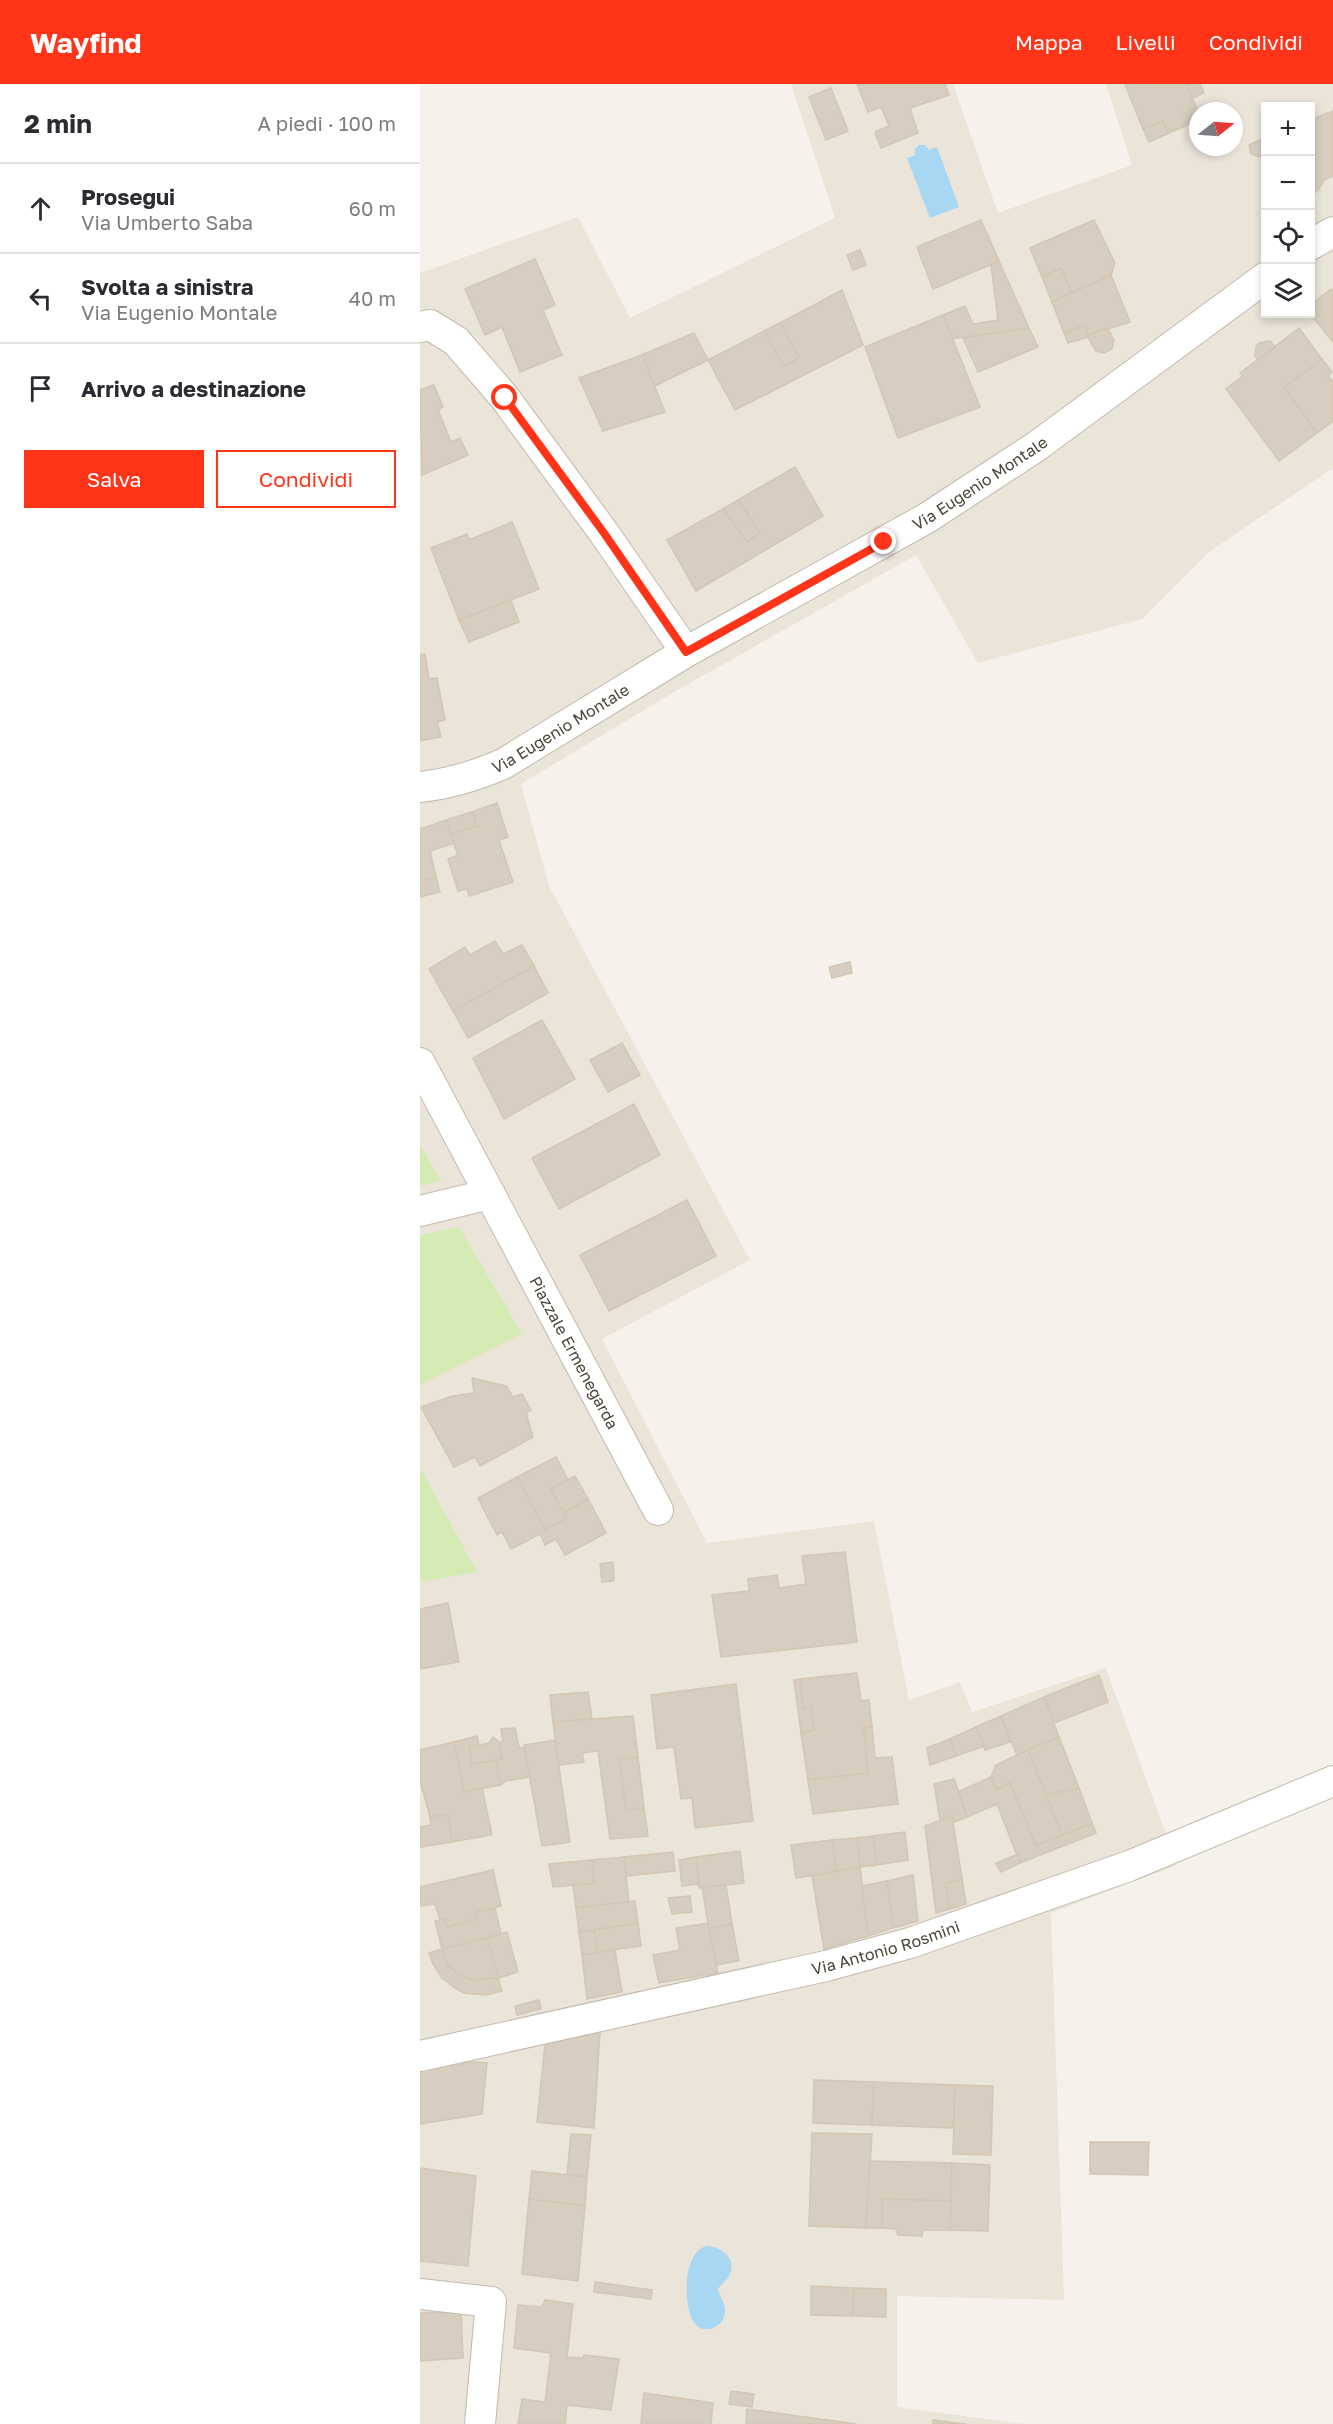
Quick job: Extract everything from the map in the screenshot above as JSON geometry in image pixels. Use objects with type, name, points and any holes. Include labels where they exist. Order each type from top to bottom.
[{"type":"street","points":[[1315,243],[1333,232]]},
{"type":"street","name":"Via Eugenio Montale","points":[[420,787],[471,777],[503,764],[686,652],[927,518],[1037,446],[1261,281]]},
{"type":"street","points":[[420,327],[430,326],[456,341],[505,398],[604,533],[686,652]]},
{"type":"street","name":"Piazzale Ermenegarda","points":[[420,1063],[658,1510]]},
{"type":"street","points":[[420,1212],[490,1194]]},
{"type":"street","name":"Via Antonio Rosmini","points":[[420,2056],[826,1966],[910,1943],[1129,1866],[1333,1781]]},
{"type":"street","points":[[420,2294],[491,2302],[480,2424]]},
{"type":"shaded area","points":[[791,84],[953,84],[998,213],[1132,165],[1106,84],[1333,84],[1333,468],[1209,552],[1142,619],[978,663],[916,555],[676,691],[521,784],[549,886],[750,1260],[602,1339],[707,1543],[874,1521],[909,1700],[960,1682],[972,1712],[1106,1668],[1177,1865],[1051,1913],[1064,2300],[897,2296],[897,2407],[1024,2424],[420,2424],[420,273],[578,217],[630,318],[835,218]]},
{"type":"green space","points":[[420,1145],[441,1181],[420,1186]]},
{"type":"green space","points":[[459,1227],[522,1334],[420,1385],[420,1235]]},
{"type":"green space","points":[[420,1468],[477,1572],[420,1582]]},
{"type":"water","points":[[919,145],[925,145],[929,150],[937,147],[959,207],[930,218],[907,158],[915,155],[915,149]]},
{"type":"water","points":[[706,2246],[723,2252],[732,2266],[728,2278],[718,2289],[725,2307],[722,2322],[713,2328],[702,2329],[693,2321],[690,2313],[687,2279],[693,2258],[698,2250]]},
{"type":"building","points":[[857,84],[945,84],[949,95],[910,108],[918,133],[881,148],[875,132],[889,126],[881,107],[868,112]]},
{"type":"building","points":[[1125,84],[1187,84],[1194,102],[1189,102],[1189,125],[1167,130],[1163,121],[1143,129]]},
{"type":"building","points":[[1187,84],[1200,84],[1204,93],[1192,99]]},
{"type":"building","points":[[831,88],[848,131],[826,140],[809,97]]},
{"type":"building","points":[[1333,111],[1333,176],[1324,180],[1315,193],[1315,156],[1315,118]]},
{"type":"building","points":[[1163,121],[1167,130],[1178,129],[1149,142],[1143,129]]},
{"type":"building","points":[[1261,139],[1261,157],[1251,154],[1249,145]]},
{"type":"building","points":[[981,220],[999,261],[933,289],[917,247]]},
{"type":"building","points":[[1094,220],[1115,263],[1111,275],[1072,293],[1061,268],[1042,277],[1030,248]]},
{"type":"building","points":[[860,250],[866,265],[853,270],[847,255]]},
{"type":"building","points":[[535,259],[555,305],[543,310],[562,355],[520,372],[502,327],[485,335],[465,289]]},
{"type":"building","points":[[999,261],[1029,328],[952,339],[943,315],[965,306],[973,324],[998,320],[991,265]]},
{"type":"building","points":[[1061,268],[1072,293],[1052,302],[1042,277]]},
{"type":"building","points":[[1111,275],[1130,322],[1088,335],[1085,325],[1064,333],[1052,302]]},
{"type":"building","points":[[1331,289],[1333,292],[1333,342],[1313,318],[1315,301]]},
{"type":"building","points":[[842,290],[863,345],[735,410],[708,360],[764,331],[784,366],[799,358],[780,323]]},
{"type":"building","points":[[943,315],[980,407],[898,438],[865,347]]},
{"type":"building","points":[[780,323],[799,358],[784,366],[764,331]]},
{"type":"building","points":[[1085,325],[1088,335],[1104,329],[1109,330],[1114,340],[1112,349],[1104,353],[1096,351],[1088,337],[1068,343],[1064,333]]},
{"type":"building","points":[[1029,328],[1038,347],[978,372],[963,338]]},
{"type":"building","points":[[1299,328],[1322,359],[1284,387],[1317,433],[1279,461],[1226,389],[1243,376],[1240,373]]},
{"type":"building","points":[[694,333],[708,360],[655,386],[642,355]]},
{"type":"building","points":[[1270,341],[1275,347],[1258,360],[1255,356],[1256,347],[1259,343]]},
{"type":"building","points":[[642,355],[665,412],[603,431],[579,378]]},
{"type":"building","points":[[1322,359],[1332,372],[1328,376],[1333,382],[1333,421],[1317,433],[1284,387]]},
{"type":"building","points":[[434,385],[443,407],[438,410],[451,442],[460,438],[468,455],[422,475],[420,390]]},
{"type":"building","points":[[795,467],[823,516],[696,591],[667,540],[723,509],[747,542],[760,533],[738,500]]},
{"type":"building","points":[[738,500],[760,533],[747,542],[723,509]]},
{"type":"building","points":[[512,522],[539,589],[459,620],[431,548],[467,534],[469,540]]},
{"type":"building","points":[[511,600],[519,622],[469,642],[459,620]]},
{"type":"building","points":[[425,654],[429,679],[437,678],[445,720],[437,722],[441,737],[420,741],[420,655]]},
{"type":"building","points":[[497,803],[508,837],[499,840],[513,882],[469,896],[467,889],[458,891],[448,859],[458,855],[450,834],[477,826],[472,812]]},
{"type":"building","points":[[472,812],[477,826],[450,834],[446,820]]},
{"type":"building","points":[[446,820],[454,843],[430,851],[436,877],[420,881],[420,829]]},
{"type":"building","points":[[436,877],[440,892],[420,897],[420,881]]},
{"type":"building","points":[[495,941],[503,954],[522,945],[534,966],[453,1011],[429,969],[465,947],[470,955]]},
{"type":"building","points":[[850,962],[852,973],[832,978],[829,967]]},
{"type":"building","points":[[534,966],[548,993],[468,1038],[453,1011]]},
{"type":"building","points":[[542,1020],[575,1079],[504,1119],[473,1058]]},
{"type":"building","points":[[622,1043],[640,1075],[608,1092],[590,1060]]},
{"type":"building","points":[[634,1104],[660,1155],[559,1209],[532,1158]]},
{"type":"building","points":[[687,1200],[716,1256],[609,1311],[580,1255]]},
{"type":"building","points":[[472,1378],[506,1386],[513,1397],[522,1394],[531,1410],[526,1413],[533,1437],[480,1466],[475,1457],[454,1467],[421,1407],[453,1396],[474,1393]]},
{"type":"building","points":[[556,1457],[568,1480],[551,1489],[567,1518],[545,1530],[517,1477]]},
{"type":"building","points":[[575,1476],[588,1499],[564,1513],[551,1489]]},
{"type":"building","points":[[517,1477],[545,1530],[567,1518],[564,1513],[588,1499],[606,1533],[565,1555],[556,1539],[545,1545],[540,1534],[511,1549],[502,1532],[497,1535],[478,1498]]},
{"type":"building","points":[[845,1552],[857,1642],[721,1657],[712,1595],[749,1591],[748,1579],[777,1575],[779,1588],[806,1584],[802,1556]]},
{"type":"building","points":[[613,1562],[614,1581],[602,1582],[600,1564]]},
{"type":"building","points":[[448,1603],[459,1662],[420,1669],[420,1609]]},
{"type":"building","points":[[857,1673],[861,1701],[869,1700],[872,1727],[864,1727],[868,1773],[808,1780],[801,1733],[814,1730],[811,1708],[803,1708],[800,1679]]},
{"type":"building","points":[[1099,1675],[1108,1702],[1054,1723],[1044,1697]]},
{"type":"building","points":[[800,1679],[803,1708],[811,1708],[814,1730],[801,1733],[794,1680]]},
{"type":"building","points":[[736,1684],[753,1821],[695,1828],[692,1798],[681,1799],[674,1747],[657,1749],[651,1695]]},
{"type":"building","points":[[588,1692],[592,1719],[553,1722],[550,1695]]},
{"type":"building","points":[[1044,1697],[1059,1737],[1017,1755],[1001,1716]]},
{"type":"building","points":[[633,1716],[638,1757],[620,1760],[626,1810],[644,1808],[648,1836],[610,1839],[598,1751],[582,1753],[584,1762],[559,1765],[553,1722]]},
{"type":"building","points":[[1001,1716],[1010,1742],[985,1750],[976,1727]]},
{"type":"building","points":[[864,1727],[872,1727],[875,1758],[892,1757],[898,1804],[813,1814],[808,1780],[868,1773]]},
{"type":"building","points":[[976,1727],[984,1746],[956,1756],[950,1739]]},
{"type":"building","points":[[515,1728],[519,1748],[525,1747],[530,1777],[506,1781],[501,1785],[495,1760],[502,1759],[499,1742],[503,1742],[501,1729]]},
{"type":"building","points":[[477,1736],[479,1745],[469,1747],[472,1764],[495,1760],[501,1785],[464,1792],[454,1742]]},
{"type":"building","points":[[493,1737],[499,1742],[502,1759],[472,1764],[469,1747],[489,1743]]},
{"type":"building","points":[[1059,1737],[1079,1788],[1046,1795],[1028,1750]]},
{"type":"building","points":[[950,1739],[956,1756],[930,1765],[927,1748]]},
{"type":"building","points":[[555,1740],[570,1842],[542,1846],[524,1745]]},
{"type":"building","points":[[454,1742],[464,1792],[482,1788],[492,1835],[452,1842],[448,1814],[430,1817],[420,1781],[420,1750]]},
{"type":"building","points":[[1028,1750],[1062,1835],[1036,1846],[1010,1783],[996,1790],[991,1777],[996,1765]]},
{"type":"building","points":[[638,1757],[644,1808],[626,1810],[620,1760]]},
{"type":"building","points":[[991,1777],[996,1790],[1010,1783],[1036,1846],[1092,1823],[1096,1833],[1020,1863],[997,1804],[967,1817],[958,1792]]},
{"type":"building","points":[[954,1779],[967,1817],[954,1822],[952,1816],[940,1820],[934,1784]]},
{"type":"building","points":[[1079,1788],[1092,1823],[1062,1835],[1046,1795]]},
{"type":"building","points":[[448,1814],[452,1842],[420,1847],[420,1827],[431,1825],[430,1817]]},
{"type":"building","points":[[952,1816],[962,1879],[946,1883],[950,1909],[936,1913],[925,1826]]},
{"type":"building","points":[[905,1832],[908,1860],[877,1865],[873,1836]]},
{"type":"building","points":[[873,1836],[877,1865],[860,1867],[857,1838]]},
{"type":"building","points":[[857,1838],[860,1867],[836,1872],[832,1840]]},
{"type":"building","points":[[832,1840],[836,1872],[796,1878],[791,1845]]},
{"type":"building","points":[[740,1851],[744,1883],[699,1888],[696,1857]]},
{"type":"building","points":[[673,1852],[675,1871],[626,1876],[624,1857]]},
{"type":"building","points":[[1018,1854],[1020,1863],[1001,1872],[996,1863]]},
{"type":"building","points":[[624,1857],[629,1902],[576,1908],[573,1885],[594,1883],[592,1860]]},
{"type":"building","points":[[696,1857],[699,1884],[682,1886],[679,1860]]},
{"type":"building","points":[[592,1860],[594,1883],[553,1887],[549,1864]]},
{"type":"building","points":[[860,1867],[868,1936],[824,1949],[812,1876]]},
{"type":"building","points":[[493,1870],[501,1906],[476,1912],[477,1919],[447,1927],[444,1919],[440,1920],[435,1904],[421,1906],[420,1887]]},
{"type":"building","points":[[913,1875],[918,1921],[893,1928],[887,1881]]},
{"type":"building","points":[[962,1879],[966,1904],[950,1909],[946,1883]]},
{"type":"building","points":[[887,1881],[893,1928],[868,1936],[862,1886]]},
{"type":"building","points":[[726,1885],[732,1924],[709,1929],[702,1887]]},
{"type":"building","points":[[690,1896],[692,1912],[672,1914],[668,1898]]},
{"type":"building","points":[[635,1901],[638,1923],[579,1932],[576,1908]]},
{"type":"building","points":[[495,1908],[501,1934],[442,1949],[435,1921],[444,1919],[447,1927],[477,1919],[476,1912]]},
{"type":"building","points":[[638,1923],[641,1946],[597,1952],[594,1930]]},
{"type":"building","points":[[708,1923],[718,1973],[659,1983],[653,1955],[680,1950],[676,1928]]},
{"type":"building","points":[[732,1924],[739,1961],[717,1965],[709,1929]]},
{"type":"building","points":[[594,1930],[597,1952],[582,1955],[579,1932]]},
{"type":"building","points":[[507,1932],[518,1972],[498,1978],[487,1938]]},
{"type":"building","points":[[487,1938],[498,1978],[472,1980],[459,1975],[447,1964],[442,1949]]},
{"type":"building","points":[[442,1949],[447,1964],[459,1975],[472,1980],[498,1978],[502,1991],[486,1995],[464,1993],[455,1988],[442,1978],[429,1953]]},
{"type":"building","points":[[615,1950],[622,1992],[587,1999],[582,1955]]},
{"type":"building","points":[[539,2000],[541,2009],[517,2015],[515,2006]]},
{"type":"building","points":[[600,2032],[594,2128],[537,2122],[545,2044]]},
{"type":"building","points":[[473,2062],[487,2063],[482,2114],[420,2124],[420,2070]]},
{"type":"building","points":[[814,2080],[874,2082],[872,2125],[813,2123]]},
{"type":"building","points":[[874,2082],[955,2085],[953,2128],[872,2125]]},
{"type":"building","points":[[955,2085],[993,2086],[991,2155],[953,2154]]},
{"type":"building","points":[[812,2133],[872,2134],[866,2228],[809,2226]]},
{"type":"building","points":[[571,2134],[591,2135],[587,2177],[567,2175]]},
{"type":"building","points":[[1090,2142],[1149,2142],[1148,2175],[1090,2174]]},
{"type":"building","points":[[870,2161],[952,2163],[951,2201],[882,2199],[882,2228],[866,2228]]},
{"type":"building","points":[[952,2163],[990,2165],[988,2231],[950,2230]]},
{"type":"building","points":[[420,2168],[476,2176],[468,2266],[420,2261]]},
{"type":"building","points":[[532,2171],[587,2177],[585,2206],[529,2199]]},
{"type":"building","points":[[529,2199],[585,2206],[578,2281],[522,2274]]},
{"type":"building","points":[[882,2199],[951,2201],[950,2230],[923,2230],[922,2236],[898,2235],[896,2229],[882,2228]]},
{"type":"building","points":[[595,2282],[652,2290],[651,2299],[594,2292]]},
{"type":"building","points":[[811,2286],[854,2288],[853,2316],[811,2315]]},
{"type":"building","points":[[854,2288],[886,2289],[886,2317],[853,2316]]},
{"type":"building","points":[[545,2300],[573,2304],[567,2357],[583,2358],[584,2355],[619,2359],[611,2410],[567,2405],[565,2424],[518,2424],[522,2399],[545,2402],[551,2353],[514,2348],[518,2305],[542,2307]]},
{"type":"building","points":[[461,2312],[463,2358],[420,2361],[420,2313]]},
{"type":"building","points":[[731,2391],[754,2394],[752,2407],[729,2404]]},
{"type":"building","points":[[644,2393],[713,2403],[711,2424],[641,2424]]},
{"type":"building","points":[[747,2409],[856,2424],[746,2424]]},
{"type":"building","points":[[933,2420],[966,2424],[933,2424]]},
{"type":"route","points":[[505,398],[604,533],[686,652],[884,542]]}]
